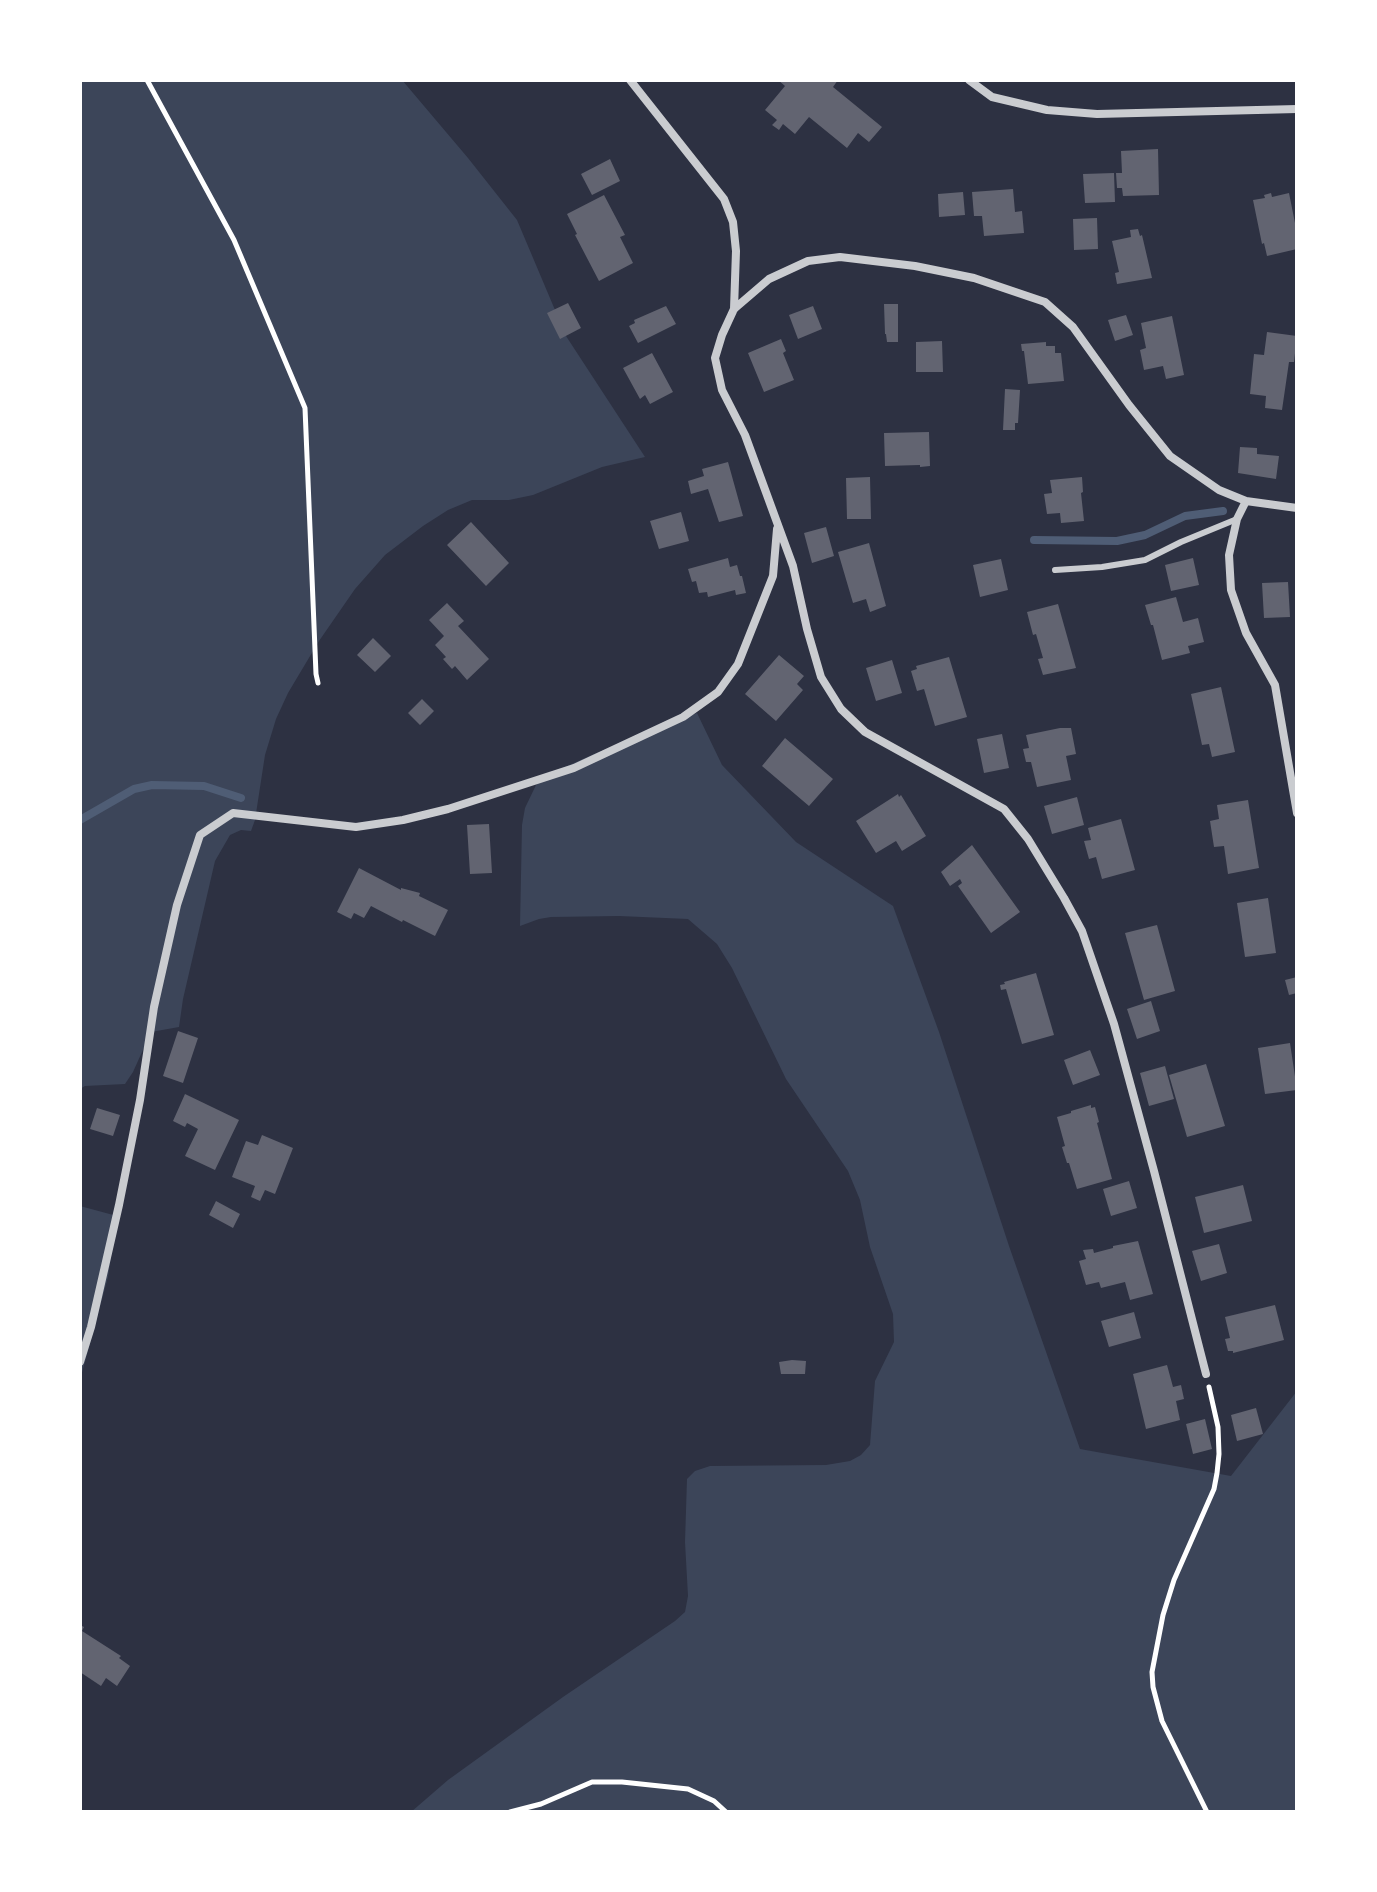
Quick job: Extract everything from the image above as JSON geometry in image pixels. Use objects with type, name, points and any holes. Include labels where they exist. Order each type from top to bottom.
[{"type":"street","points":[[630,80],[724,199],[733,222],[736,251],[734,309],[715,358],[722,390],[745,435],[793,566],[821,677],[841,709],[865,732],[1004,809],[1028,839],[1064,898],[1082,931],[1118,1038],[1206,1374]]},
{"type":"street","points":[[969,80],[992,97],[1047,110],[1097,114],[1297,109]]},
{"type":"street","points":[[734,309],[769,279],[808,261],[840,257],[915,266],[974,278],[1045,302],[1073,327],[1170,456],[1219,490],[1246,501],[1297,508]]},
{"type":"street","points":[[1246,501],[1237,519],[1229,555],[1231,590],[1246,633],[1275,685],[1297,813]]},
{"type":"street","points":[[80,1362],[119,1205],[140,1100],[154,1007],[177,905],[200,835],[233,813],[356,827],[403,820],[448,809],[574,768],[683,717],[718,692],[738,664],[773,576],[777,524]]},
{"type":"lane","points":[[1055,570],[1145,560],[1237,519]]},
{"type":"path","points":[[147,80],[234,240],[305,408],[318,683]]},
{"type":"path","points":[[1206,1374],[1218,1427],[1217,1473],[1214,1489],[1174,1580],[1163,1615],[1152,1672],[1162,1721],[1207,1812]]},
{"type":"path","points":[[510,1812],[541,1804],[592,1782],[688,1789],[714,1801],[726,1812]]},
{"type":"shaded area","points":[[80,80],[402,80],[517,220],[566,336],[645,457],[602,467],[533,495],[509,500],[472,500],[448,510],[385,555],[355,589],[319,641],[276,719],[265,755],[251,831],[241,830],[230,835],[215,861],[179,1027],[151,1032],[125,1084],[85,1086],[80,1089]]},
{"type":"shaded area","points":[[697,713],[722,765],[796,842],[893,906],[939,1032],[1080,1449],[1231,1476],[1297,1391],[1297,1812],[411,1812],[448,1780],[685,1612],[688,1596],[685,1542],[687,1479],[695,1471],[710,1466],[826,1465],[850,1461],[870,1445],[875,1381],[894,1342],[893,1314],[870,1247],[860,1200],[848,1171],[786,1079],[732,968],[717,944],[688,919],[551,917],[520,926],[522,825],[525,808],[536,785],[545,776],[594,754]]},
{"type":"shaded area","points":[[80,1206],[117,1216],[108,1277],[80,1380]]},
{"type":"building","points":[[778,80],[838,80],[833,87],[882,127],[869,142],[858,133],[847,148],[809,117],[795,134],[783,124],[779,130],[772,125],[777,120],[765,110],[785,86]]},
{"type":"building","points":[[1158,149],[1159,195],[1123,196],[1122,188],[1117,188],[1116,173],[1122,173],[1121,151]]},
{"type":"building","points":[[610,159],[620,181],[592,195],[581,174]]},
{"type":"building","points":[[1114,173],[1115,202],[1085,203],[1083,174]]},
{"type":"building","points":[[1013,189],[1015,212],[1022,211],[1024,233],[984,236],[982,216],[974,216],[972,192]]},
{"type":"building","points":[[963,192],[965,215],[939,217],[938,194]]},
{"type":"building","points":[[1271,193],[1272,197],[1289,193],[1297,249],[1267,256],[1253,200],[1265,198],[1264,195]]},
{"type":"building","points":[[604,195],[625,235],[620,237],[633,263],[599,281],[567,214]]},
{"type":"building","points":[[1097,218],[1098,249],[1074,250],[1073,219]]},
{"type":"building","points":[[1138,229],[1152,278],[1117,284],[1115,273],[1119,272],[1112,241],[1131,237],[1130,230]]},
{"type":"building","points":[[568,303],[581,328],[560,339],[547,313]]},
{"type":"building","points":[[884,304],[898,304],[898,342],[887,342]]},
{"type":"building","points":[[666,306],[676,324],[638,343],[629,326],[635,323],[634,320]]},
{"type":"building","points":[[813,306],[822,329],[798,339],[789,315]]},
{"type":"building","points":[[1126,315],[1133,335],[1115,341],[1108,320]]},
{"type":"building","points":[[1172,316],[1184,375],[1166,379],[1163,366],[1144,370],[1140,350],[1146,348],[1141,323]]},
{"type":"building","points":[[1267,332],[1297,336],[1294,362],[1289,362],[1282,410],[1265,408],[1266,396],[1250,394],[1254,354],[1264,355]]},
{"type":"building","points":[[781,339],[794,380],[764,392],[748,353]]},
{"type":"building","points":[[942,341],[943,372],[916,372],[916,342]]},
{"type":"building","points":[[1046,342],[1046,346],[1055,346],[1055,353],[1061,353],[1064,381],[1028,384],[1021,344]]},
{"type":"building","points":[[652,353],[673,392],[650,404],[645,395],[640,399],[623,368]]},
{"type":"building","points":[[1005,389],[1020,390],[1015,430],[1003,430]]},
{"type":"building","points":[[929,432],[930,466],[885,466],[884,433]]},
{"type":"building","points":[[1240,447],[1257,448],[1257,454],[1279,456],[1276,479],[1238,473]]},
{"type":"building","points":[[728,462],[743,516],[719,522],[708,489],[691,494],[688,481],[704,476],[702,469]]},
{"type":"building","points":[[870,477],[871,519],[847,519],[846,478]]},
{"type":"building","points":[[1082,477],[1084,521],[1061,523],[1060,513],[1047,514],[1044,494],[1052,493],[1050,480]]},
{"type":"building","points":[[681,512],[689,541],[659,549],[650,521]]},
{"type":"building","points":[[471,522],[509,563],[486,586],[447,545]]},
{"type":"building","points":[[826,527],[834,556],[812,563],[804,533]]},
{"type":"building","points":[[869,543],[886,606],[870,612],[866,599],[853,603],[838,552]]},
{"type":"building","points":[[728,558],[730,567],[737,565],[746,593],[736,595],[735,590],[708,597],[707,592],[699,593],[688,569]]},
{"type":"building","points":[[1193,558],[1199,585],[1171,591],[1165,565]]},
{"type":"building","points":[[1001,559],[1008,590],[980,597],[973,565]]},
{"type":"building","points":[[1288,582],[1290,617],[1264,618],[1262,583]]},
{"type":"building","points":[[1176,597],[1183,622],[1198,618],[1204,642],[1188,646],[1190,653],[1162,660],[1145,605]]},
{"type":"building","points":[[447,603],[464,621],[458,626],[489,659],[467,680],[455,666],[452,669],[435,645],[444,636],[429,620]]},
{"type":"building","points":[[1058,604],[1076,668],[1043,675],[1038,659],[1043,658],[1027,612]]},
{"type":"building","points":[[373,638],[391,656],[375,672],[357,655]]},
{"type":"building","points":[[779,655],[804,676],[797,684],[803,690],[776,721],[745,694]]},
{"type":"building","points":[[949,657],[967,717],[935,726],[924,689],[917,691],[911,671],[917,669],[916,666]]},
{"type":"building","points":[[892,660],[902,693],[876,701],[866,668]]},
{"type":"building","points":[[1221,687],[1235,752],[1212,757],[1209,744],[1202,745],[1191,694]]},
{"type":"building","points":[[422,699],[434,711],[420,725],[408,713]]},
{"type":"building","points":[[1071,728],[1076,754],[1066,756],[1071,780],[1037,787],[1031,762],[1026,762],[1023,749],[1029,748],[1026,735]]},
{"type":"building","points":[[1002,734],[1009,768],[984,773],[977,739]]},
{"type":"building","points":[[785,738],[833,779],[809,806],[762,766]]},
{"type":"building","points":[[898,794],[926,836],[902,851],[896,841],[876,853],[856,821]]},
{"type":"building","points":[[1077,797],[1084,825],[1052,834],[1044,806]]},
{"type":"building","points":[[1248,800],[1259,868],[1228,874],[1224,846],[1214,847],[1210,821],[1219,819],[1217,805]]},
{"type":"building","points":[[1121,819],[1135,870],[1102,879],[1096,857],[1089,859],[1084,841],[1091,840],[1088,828]]},
{"type":"building","points":[[489,824],[492,873],[470,874],[467,825]]},
{"type":"building","points":[[972,845],[1020,912],[991,933],[958,886],[962,883],[960,879],[950,886],[941,872]]},
{"type":"building","points":[[359,868],[401,890],[420,893],[419,896],[448,910],[435,936],[371,906],[364,918],[354,913],[351,919],[337,912]]},
{"type":"building","points":[[1268,898],[1276,953],[1245,957],[1237,903]]},
{"type":"building","points":[[1157,925],[1175,991],[1144,1000],[1125,933]]},
{"type":"building","points":[[1036,973],[1054,1035],[1022,1044],[1006,989],[1001,990],[1000,985]]},
{"type":"building","points":[[1297,977],[1297,993],[1289,995],[1285,980]]},
{"type":"building","points":[[1151,1001],[1160,1031],[1137,1039],[1127,1009]]},
{"type":"building","points":[[178,1031],[198,1038],[183,1083],[163,1076]]},
{"type":"building","points":[[1290,1043],[1297,1090],[1265,1094],[1258,1048]]},
{"type":"building","points":[[1090,1050],[1100,1075],[1073,1085],[1064,1060]]},
{"type":"building","points":[[1206,1064],[1225,1126],[1187,1137],[1169,1075]]},
{"type":"building","points":[[1165,1066],[1174,1099],[1149,1106],[1140,1073]]},
{"type":"building","points":[[185,1094],[239,1120],[215,1170],[185,1156],[198,1129],[173,1121]]},
{"type":"building","points":[[1091,1105],[1091,1108],[1095,1107],[1112,1179],[1077,1189],[1062,1147],[1065,1146],[1057,1117]]},
{"type":"building","points":[[97,1108],[120,1115],[113,1136],[90,1129]]},
{"type":"building","points":[[262,1135],[293,1148],[275,1194],[265,1190],[260,1201],[251,1197],[255,1186],[232,1177],[246,1141],[258,1145]]},
{"type":"building","points":[[1129,1181],[1137,1208],[1111,1216],[1103,1189]]},
{"type":"building","points":[[1243,1185],[1252,1221],[1204,1233],[1195,1197]]},
{"type":"building","points":[[216,1201],[240,1214],[233,1228],[209,1215]]},
{"type":"building","points":[[1138,1241],[1153,1294],[1130,1300],[1125,1282],[1101,1288],[1099,1282],[1086,1285],[1079,1261],[1086,1259],[1083,1250],[1093,1249],[1094,1253]]},
{"type":"building","points":[[1219,1244],[1227,1273],[1201,1281],[1192,1251]]},
{"type":"building","points":[[1275,1305],[1284,1340],[1233,1353],[1228,1351],[1225,1339],[1230,1338],[1225,1317]]},
{"type":"building","points":[[1134,1312],[1141,1338],[1109,1347],[1101,1321]]},
{"type":"building","points":[[806,1361],[805,1374],[781,1374],[779,1362]]},
{"type":"building","points":[[1167,1365],[1173,1387],[1181,1385],[1184,1399],[1176,1401],[1180,1420],[1146,1429],[1133,1374]]},
{"type":"building","points":[[1256,1408],[1263,1434],[1237,1441],[1231,1415]]},
{"type":"building","points":[[1205,1419],[1212,1449],[1193,1454],[1186,1424]]},
{"type":"building","points":[[80,1625],[84,1627],[82,1631],[121,1656],[119,1658],[130,1666],[117,1686],[106,1678],[101,1686],[80,1672]]},
{"type":"waterway","points":[[1034,540],[1117,541],[1145,535],[1185,516],[1223,511]]},
{"type":"waterway","points":[[80,820],[134,789],[152,785],[204,786],[241,798]]}]
